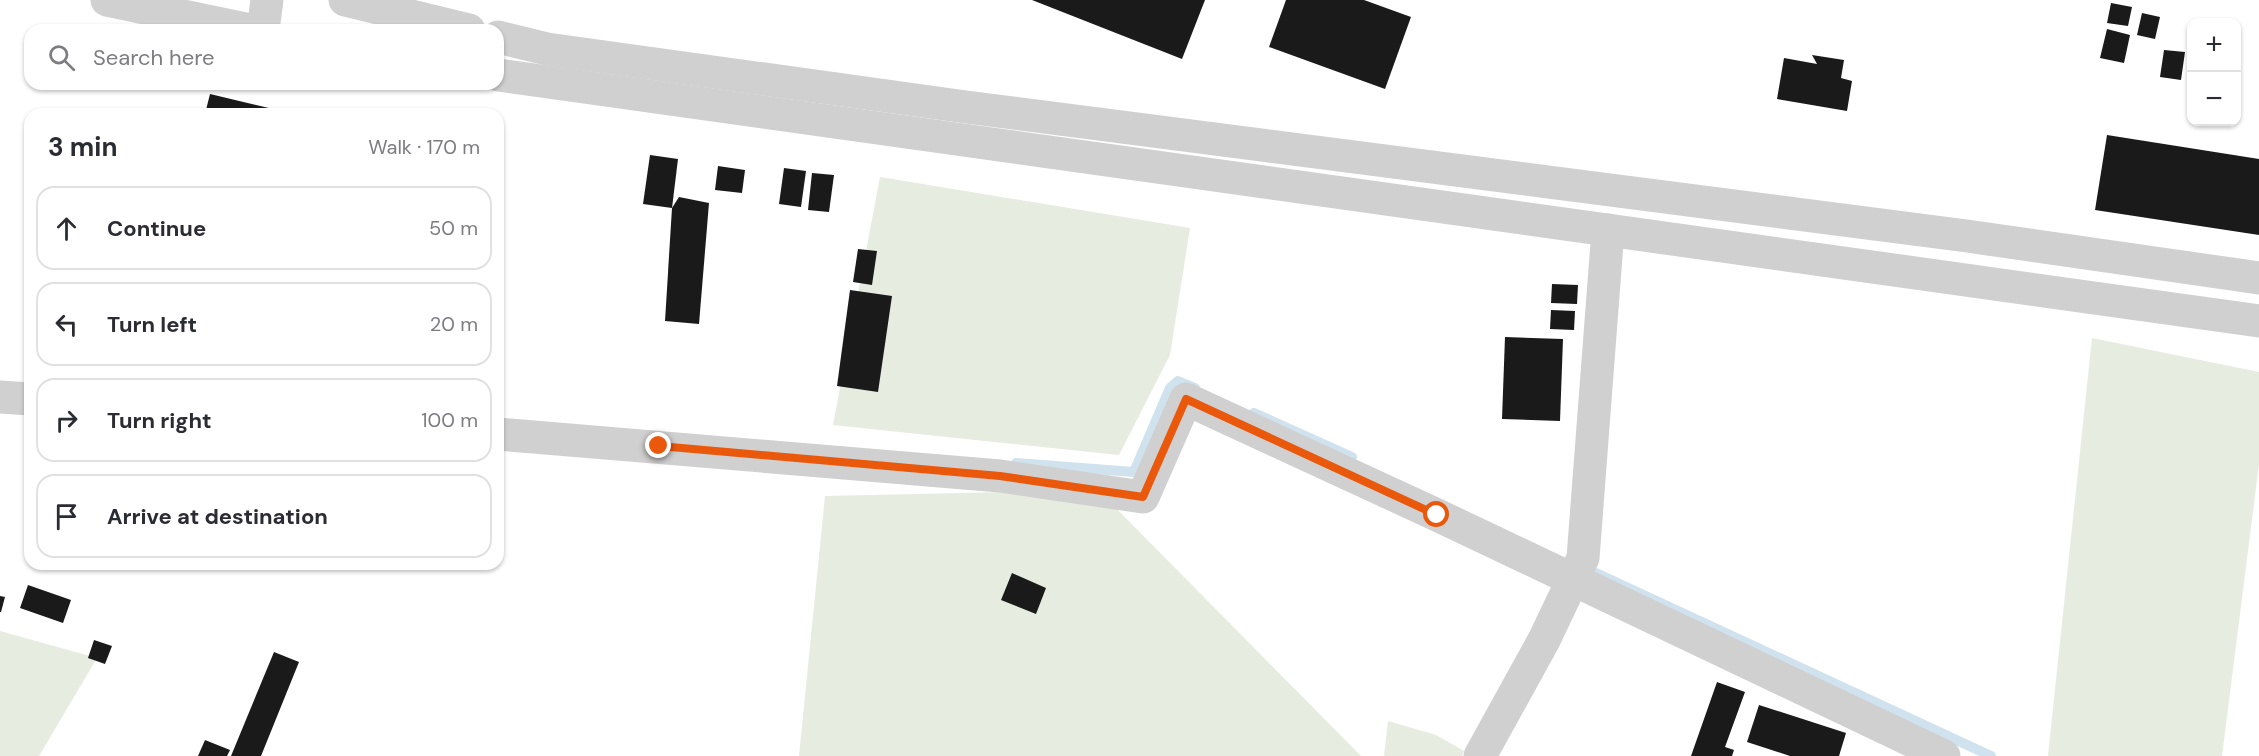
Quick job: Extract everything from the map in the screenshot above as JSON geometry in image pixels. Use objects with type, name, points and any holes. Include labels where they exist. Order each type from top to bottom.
[{"type":"street","points":[[107,0],[221,24]]},
{"type":"street","points":[[264,24],[267,0]]},
{"type":"street","points":[[345,0],[443,24]]},
{"type":"street","points":[[504,38],[547,49],[943,104],[1967,236],[2259,278]]},
{"type":"street","points":[[504,76],[2259,321]]},
{"type":"street","points":[[1480,756],[1578,569],[1608,230]]},
{"type":"street","points":[[0,397],[24,399]]},
{"type":"street","points":[[504,435],[1000,476],[1143,497],[1186,399],[1578,569],[1944,756]]},
{"type":"shaded area","points":[[880,177],[1190,228],[1170,355],[1119,455],[833,425]]},
{"type":"shaded area","points":[[2092,338],[2259,372],[2259,464],[2222,756],[2048,756]]},
{"type":"shaded area","points":[[1098,490],[1361,756],[799,756],[825,496]]},
{"type":"shaded area","points":[[0,631],[97,658],[39,756],[0,756]]},
{"type":"shaded area","points":[[1388,721],[1436,735],[1464,751],[1462,756],[1384,756]]},
{"type":"building","points":[[1032,0],[1205,0],[1182,59]]},
{"type":"building","points":[[1286,0],[1364,0],[1411,17],[1385,89],[1269,47]]},
{"type":"building","points":[[2111,3],[2132,7],[2128,26],[2107,23]]},
{"type":"building","points":[[2142,13],[2160,17],[2155,39],[2137,35]]},
{"type":"building","points":[[2107,29],[2130,35],[2124,63],[2100,58]]},
{"type":"building","points":[[2164,50],[2185,52],[2181,80],[2160,77]]},
{"type":"building","points":[[1812,55],[1844,60],[1841,78],[1852,81],[1847,111],[1777,99],[1784,58],[1817,64]]},
{"type":"building","points":[[210,94],[269,108],[206,108]]},
{"type":"building","points":[[2107,135],[2259,159],[2259,235],[2095,210]]},
{"type":"building","points":[[650,155],[678,159],[672,208],[643,204]]},
{"type":"building","points":[[718,166],[745,170],[742,193],[715,190]]},
{"type":"building","points":[[784,168],[806,171],[801,207],[779,204]]},
{"type":"building","points":[[812,173],[834,175],[829,212],[808,210]]},
{"type":"building","points":[[679,197],[709,203],[699,324],[665,321],[672,208]]},
{"type":"building","points":[[858,249],[877,251],[872,285],[853,282]]},
{"type":"building","points":[[1552,284],[1578,285],[1577,304],[1551,303]]},
{"type":"building","points":[[850,290],[892,296],[878,392],[837,386]]},
{"type":"building","points":[[1551,310],[1575,311],[1574,330],[1550,329]]},
{"type":"building","points":[[1505,337],[1563,339],[1560,421],[1502,419]]},
{"type":"building","points":[[1012,573],[1046,588],[1036,614],[1001,600]]},
{"type":"building","points":[[28,585],[71,600],[63,623],[20,608]]},
{"type":"building","points":[[0,596],[5,597],[1,612],[0,612]]},
{"type":"building","points":[[94,640],[112,646],[105,664],[88,658]]},
{"type":"building","points":[[274,652],[299,662],[261,756],[231,756]]},
{"type":"building","points":[[1717,682],[1745,692],[1725,747],[1734,750],[1732,756],[1691,756]]},
{"type":"building","points":[[1759,705],[1846,733],[1839,756],[1790,756],[1747,742]]},
{"type":"building","points":[[205,740],[230,750],[227,756],[198,756]]},
{"type":"waterway","points":[[1016,463],[1134,472],[1170,388],[1178,381],[1195,388]]},
{"type":"waterway","points":[[1254,413],[1352,457]]},
{"type":"waterway","points":[[1596,573],[1991,756]]},
{"type":"route","points":[[659,446],[1000,476],[1143,497],[1186,399],[1437,515]]}]
